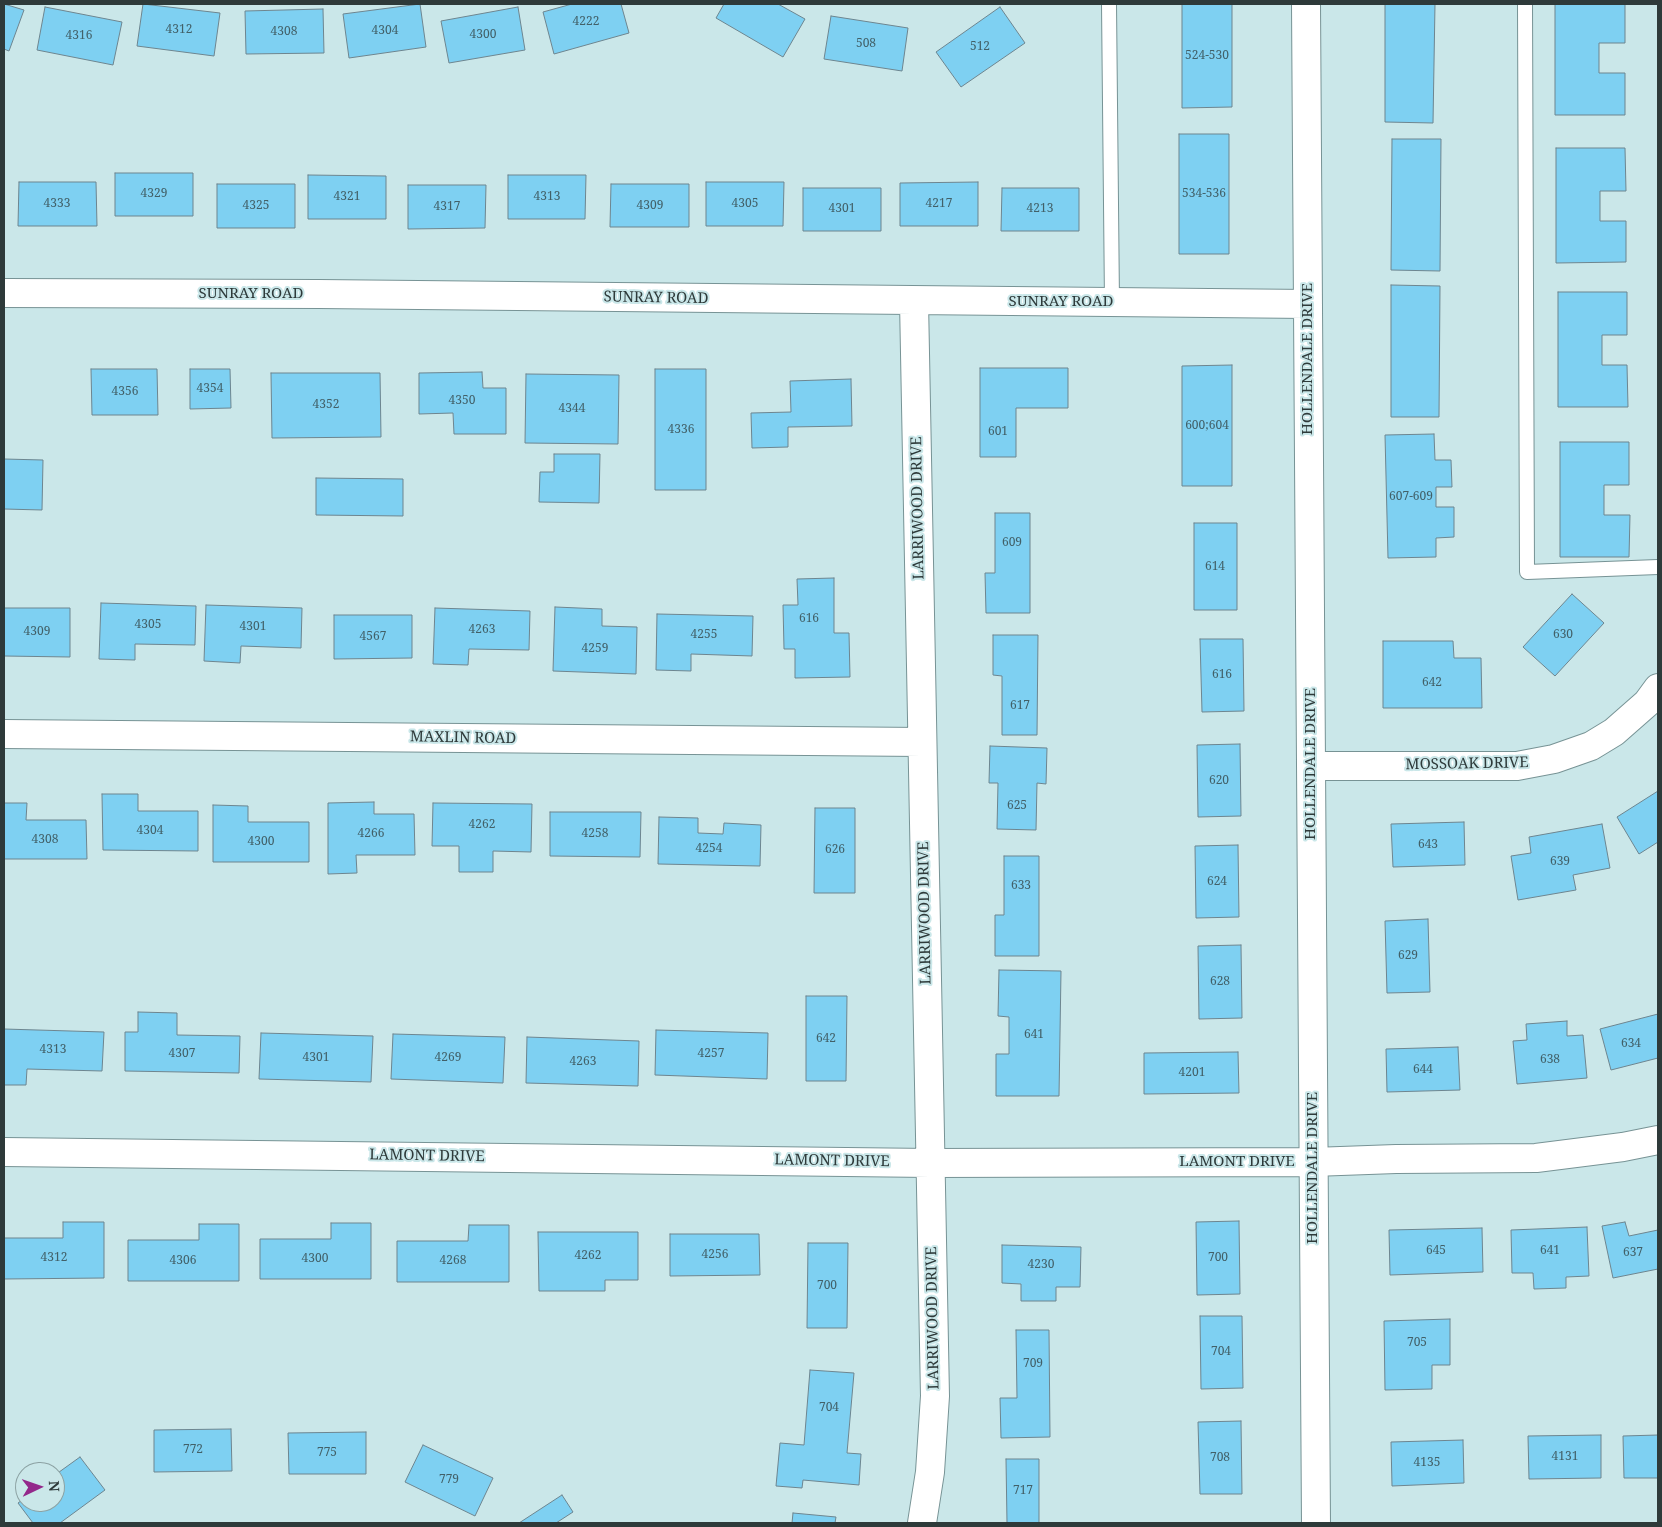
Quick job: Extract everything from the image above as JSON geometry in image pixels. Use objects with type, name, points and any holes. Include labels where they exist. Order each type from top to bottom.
[{"type":"street","name":"HOLLENDALE DRIVE","points":[[1306,4],[1316,1523]]},
{"type":"street","name":"SUNRAY ROAD","points":[[4,293],[319,294],[1308,304]]},
{"type":"street","name":"LARRIWOOD DRIVE","points":[[914,301],[935,1396],[930,1472],[922,1523]]},
{"type":"street","name":"MOSSOAK DRIVE","points":[[1311,766],[1517,766],[1554,759],[1591,746],[1614,732],[1647,703],[1658,688]]},
{"type":"street","name":"MAXLIN ROAD","points":[[4,734],[922,742]]},
{"type":"street","name":"LAMONT DRIVE","points":[[4,1152],[930,1163],[1313,1162],[1396,1159],[1536,1158],[1623,1147],[1658,1140]]},
{"type":"lane","points":[[1109,4],[1112,303]]},
{"type":"lane","points":[[1525,4],[1527,572],[1658,567]]},
{"type":"building","points":[[4,4],[24,10],[9,51],[4,49]]},
{"type":"building","points":[[143,4],[220,13],[214,56],[137,46]]},
{"type":"building","points":[[420,4],[426,47],[349,58],[343,14]]},
{"type":"building","points":[[572,4],[621,4],[629,33],[554,54],[543,12]]},
{"type":"building","points":[[724,4],[778,4],[805,19],[783,57],[716,18]]},
{"type":"building","points":[[1182,4],[1232,4],[1232,107],[1182,108]]},
{"type":"building","points":[[1385,4],[1435,4],[1433,123],[1385,122]]},
{"type":"building","points":[[1555,4],[1625,4],[1625,43],[1599,43],[1599,73],[1625,73],[1625,115],[1555,115]]},
{"type":"building","points":[[45,7],[122,22],[113,65],[37,50]]},
{"type":"building","points":[[518,7],[525,50],[449,63],[441,21]]},
{"type":"building","points":[[1000,7],[1025,43],[961,87],[936,52]]},
{"type":"building","points":[[323,9],[324,53],[246,54],[245,11]]},
{"type":"building","points":[[831,16],[908,28],[902,71],[824,59]]},
{"type":"building","points":[[1179,134],[1229,134],[1229,254],[1179,254]]},
{"type":"building","points":[[1392,139],[1441,139],[1440,271],[1391,270]]},
{"type":"building","points":[[1556,148],[1625,148],[1626,191],[1600,191],[1600,221],[1626,221],[1626,262],[1556,263]]},
{"type":"building","points":[[115,173],[193,173],[193,216],[115,216]]},
{"type":"building","points":[[308,175],[386,176],[386,219],[308,219]]},
{"type":"building","points":[[508,175],[586,175],[585,219],[508,219]]},
{"type":"building","points":[[19,182],[96,182],[97,226],[18,226]]},
{"type":"building","points":[[706,182],[784,182],[783,226],[706,226]]},
{"type":"building","points":[[978,182],[978,226],[900,226],[900,183]]},
{"type":"building","points":[[217,184],[295,184],[295,228],[217,228]]},
{"type":"building","points":[[611,184],[689,184],[689,227],[610,227]]},
{"type":"building","points":[[408,185],[486,185],[485,228],[408,229]]},
{"type":"building","points":[[803,188],[881,188],[881,231],[803,231]]},
{"type":"building","points":[[1002,188],[1079,188],[1079,231],[1001,231]]},
{"type":"building","points":[[1391,285],[1440,286],[1439,417],[1391,417]]},
{"type":"building","points":[[1558,292],[1627,292],[1627,335],[1602,335],[1602,365],[1627,365],[1628,407],[1558,407]]},
{"type":"building","points":[[1232,365],[1232,486],[1182,486],[1182,366]]},
{"type":"building","points":[[980,368],[1068,368],[1068,408],[1016,408],[1016,457],[980,457]]},
{"type":"building","points":[[91,369],[157,369],[158,415],[92,415]]},
{"type":"building","points":[[190,369],[230,369],[231,408],[190,409]]},
{"type":"building","points":[[655,369],[706,369],[706,490],[655,490]]},
{"type":"building","points":[[482,372],[483,388],[506,388],[506,434],[454,434],[453,413],[419,414],[419,373]]},
{"type":"building","points":[[271,373],[380,373],[381,437],[272,438]]},
{"type":"building","points":[[526,374],[619,375],[618,444],[525,443]]},
{"type":"building","points":[[851,379],[852,426],[788,427],[788,447],[752,448],[751,413],[791,412],[790,381]]},
{"type":"building","points":[[1434,434],[1435,460],[1451,460],[1452,487],[1436,487],[1436,507],[1454,507],[1454,537],[1436,538],[1436,557],[1388,558],[1385,435]]},
{"type":"building","points":[[1560,442],[1629,442],[1629,485],[1604,485],[1604,515],[1630,515],[1629,557],[1560,557]]},
{"type":"building","points":[[554,454],[600,454],[599,503],[539,502],[540,472],[554,472]]},
{"type":"building","points":[[4,459],[43,460],[42,510],[4,509]]},
{"type":"building","points":[[316,478],[403,479],[403,516],[316,515]]},
{"type":"building","points":[[995,513],[1030,513],[1030,613],[986,613],[985,573],[995,573]]},
{"type":"building","points":[[1194,523],[1237,523],[1237,610],[1194,610]]},
{"type":"building","points":[[834,578],[834,633],[849,633],[850,677],[795,678],[795,649],[784,649],[783,605],[798,605],[797,579]]},
{"type":"building","points":[[1572,594],[1604,623],[1555,676],[1523,647]]},
{"type":"building","points":[[101,603],[196,606],[195,645],[135,644],[135,660],[99,659]]},
{"type":"building","points":[[206,605],[302,608],[301,648],[241,646],[240,663],[204,661]]},
{"type":"building","points":[[555,607],[602,609],[602,626],[637,627],[636,674],[553,671]]},
{"type":"building","points":[[4,608],[70,608],[70,657],[4,656]]},
{"type":"building","points":[[435,608],[530,611],[529,650],[469,649],[468,665],[433,664]]},
{"type":"building","points":[[657,614],[753,616],[752,656],[691,654],[691,671],[656,670]]},
{"type":"building","points":[[334,615],[412,615],[412,658],[334,659]]},
{"type":"building","points":[[993,635],[1038,635],[1037,735],[1002,735],[1002,676],[993,675]]},
{"type":"building","points":[[1200,639],[1243,639],[1244,711],[1202,712]]},
{"type":"building","points":[[1383,641],[1453,641],[1454,658],[1481,658],[1482,708],[1383,708]]},
{"type":"building","points":[[1240,744],[1241,816],[1198,817],[1197,745]]},
{"type":"building","points":[[990,746],[1047,748],[1046,784],[1037,783],[1036,830],[997,829],[998,783],[989,783]]},
{"type":"building","points":[[1658,791],[1658,842],[1639,854],[1617,817]]},
{"type":"building","points":[[102,794],[138,794],[138,811],[198,811],[198,851],[103,850]]},
{"type":"building","points":[[374,802],[374,814],[414,814],[415,855],[356,855],[357,873],[328,874],[328,803]]},
{"type":"building","points":[[4,803],[27,803],[26,820],[86,820],[87,859],[4,859]]},
{"type":"building","points":[[433,803],[532,804],[531,852],[493,851],[493,872],[459,872],[459,846],[432,846]]},
{"type":"building","points":[[213,805],[248,806],[248,822],[309,822],[309,862],[213,862]]},
{"type":"building","points":[[815,808],[855,808],[855,893],[814,893]]},
{"type":"building","points":[[550,812],[641,812],[640,857],[550,856]]},
{"type":"building","points":[[659,817],[698,818],[698,833],[723,834],[724,823],[761,825],[760,866],[658,864]]},
{"type":"building","points":[[1464,822],[1465,865],[1393,867],[1391,824]]},
{"type":"building","points":[[1602,824],[1610,868],[1573,875],[1576,890],[1518,900],[1511,856],[1531,853],[1529,837]]},
{"type":"building","points":[[1238,845],[1239,917],[1196,918],[1195,846]]},
{"type":"building","points":[[1004,856],[1039,856],[1039,956],[995,956],[995,915],[1004,915]]},
{"type":"building","points":[[1428,919],[1430,992],[1387,993],[1385,921]]},
{"type":"building","points":[[1241,945],[1242,1018],[1199,1019],[1198,946]]},
{"type":"building","points":[[999,970],[1061,971],[1059,1096],[996,1096],[996,1054],[1009,1054],[1009,1017],[998,1016]]},
{"type":"building","points":[[806,996],[847,996],[846,1081],[806,1081]]},
{"type":"building","points":[[138,1012],[177,1013],[177,1035],[240,1036],[239,1073],[125,1071],[125,1032],[138,1032]]},
{"type":"building","points":[[1658,1014],[1658,1058],[1611,1070],[1600,1029]]},
{"type":"building","points":[[1567,1021],[1567,1036],[1583,1035],[1587,1078],[1517,1084],[1513,1041],[1527,1040],[1526,1024]]},
{"type":"building","points":[[4,1029],[104,1032],[102,1071],[27,1069],[26,1085],[4,1085]]},
{"type":"building","points":[[656,1030],[768,1033],[767,1079],[655,1075]]},
{"type":"building","points":[[261,1033],[373,1036],[371,1082],[259,1079]]},
{"type":"building","points":[[393,1034],[505,1037],[503,1083],[391,1079]]},
{"type":"building","points":[[527,1037],[639,1041],[638,1086],[526,1083]]},
{"type":"building","points":[[1458,1047],[1460,1090],[1387,1092],[1386,1049]]},
{"type":"building","points":[[1238,1052],[1239,1093],[1144,1094],[1144,1053]]},
{"type":"building","points":[[1239,1221],[1240,1294],[1197,1295],[1196,1222]]},
{"type":"building","points":[[63,1222],[104,1222],[104,1278],[4,1279],[4,1238],[63,1238]]},
{"type":"building","points":[[1625,1222],[1629,1236],[1658,1230],[1658,1269],[1613,1278],[1602,1226]]},
{"type":"building","points":[[331,1223],[371,1223],[371,1279],[260,1279],[260,1239],[331,1239]]},
{"type":"building","points":[[199,1224],[239,1224],[239,1281],[128,1281],[128,1240],[199,1240]]},
{"type":"building","points":[[469,1225],[509,1225],[509,1282],[397,1282],[397,1241],[468,1241]]},
{"type":"building","points":[[1587,1227],[1589,1276],[1566,1277],[1566,1288],[1534,1289],[1533,1273],[1512,1273],[1511,1230]]},
{"type":"building","points":[[1482,1228],[1483,1272],[1390,1275],[1389,1230]]},
{"type":"building","points":[[538,1232],[638,1232],[638,1280],[605,1280],[605,1291],[539,1291]]},
{"type":"building","points":[[670,1234],[759,1234],[760,1275],[670,1276]]},
{"type":"building","points":[[808,1243],[848,1243],[847,1328],[807,1328]]},
{"type":"building","points":[[1002,1245],[1081,1247],[1080,1287],[1056,1287],[1056,1301],[1021,1301],[1021,1284],[1002,1283]]},
{"type":"building","points":[[1200,1316],[1242,1316],[1243,1388],[1201,1389]]},
{"type":"building","points":[[1450,1319],[1450,1365],[1432,1365],[1432,1389],[1385,1390],[1384,1321]]},
{"type":"building","points":[[1016,1330],[1049,1330],[1050,1437],[1001,1438],[1000,1398],[1017,1398]]},
{"type":"building","points":[[810,1370],[854,1373],[847,1453],[861,1454],[859,1485],[803,1480],[802,1488],[776,1486],[780,1443],[804,1445]]},
{"type":"building","points":[[1241,1421],[1242,1494],[1200,1494],[1198,1422]]},
{"type":"building","points":[[231,1429],[232,1471],[154,1472],[154,1430]]},
{"type":"building","points":[[366,1432],[366,1474],[289,1474],[288,1433]]},
{"type":"building","points":[[1601,1435],[1601,1478],[1529,1479],[1528,1436]]},
{"type":"building","points":[[1658,1435],[1658,1478],[1624,1478],[1623,1436]]},
{"type":"building","points":[[1463,1440],[1464,1483],[1392,1486],[1391,1442]]},
{"type":"building","points":[[423,1445],[493,1478],[475,1516],[405,1482]]},
{"type":"building","points":[[80,1457],[105,1490],[60,1523],[33,1523],[25,1512],[65,1512],[65,1468]]},
{"type":"building","points":[[1006,1459],[1039,1459],[1039,1523],[1007,1523]]},
{"type":"building","points":[[562,1495],[573,1512],[556,1523],[519,1523]]},
{"type":"building","points":[[793,1513],[836,1517],[835,1523],[792,1523]]}]
